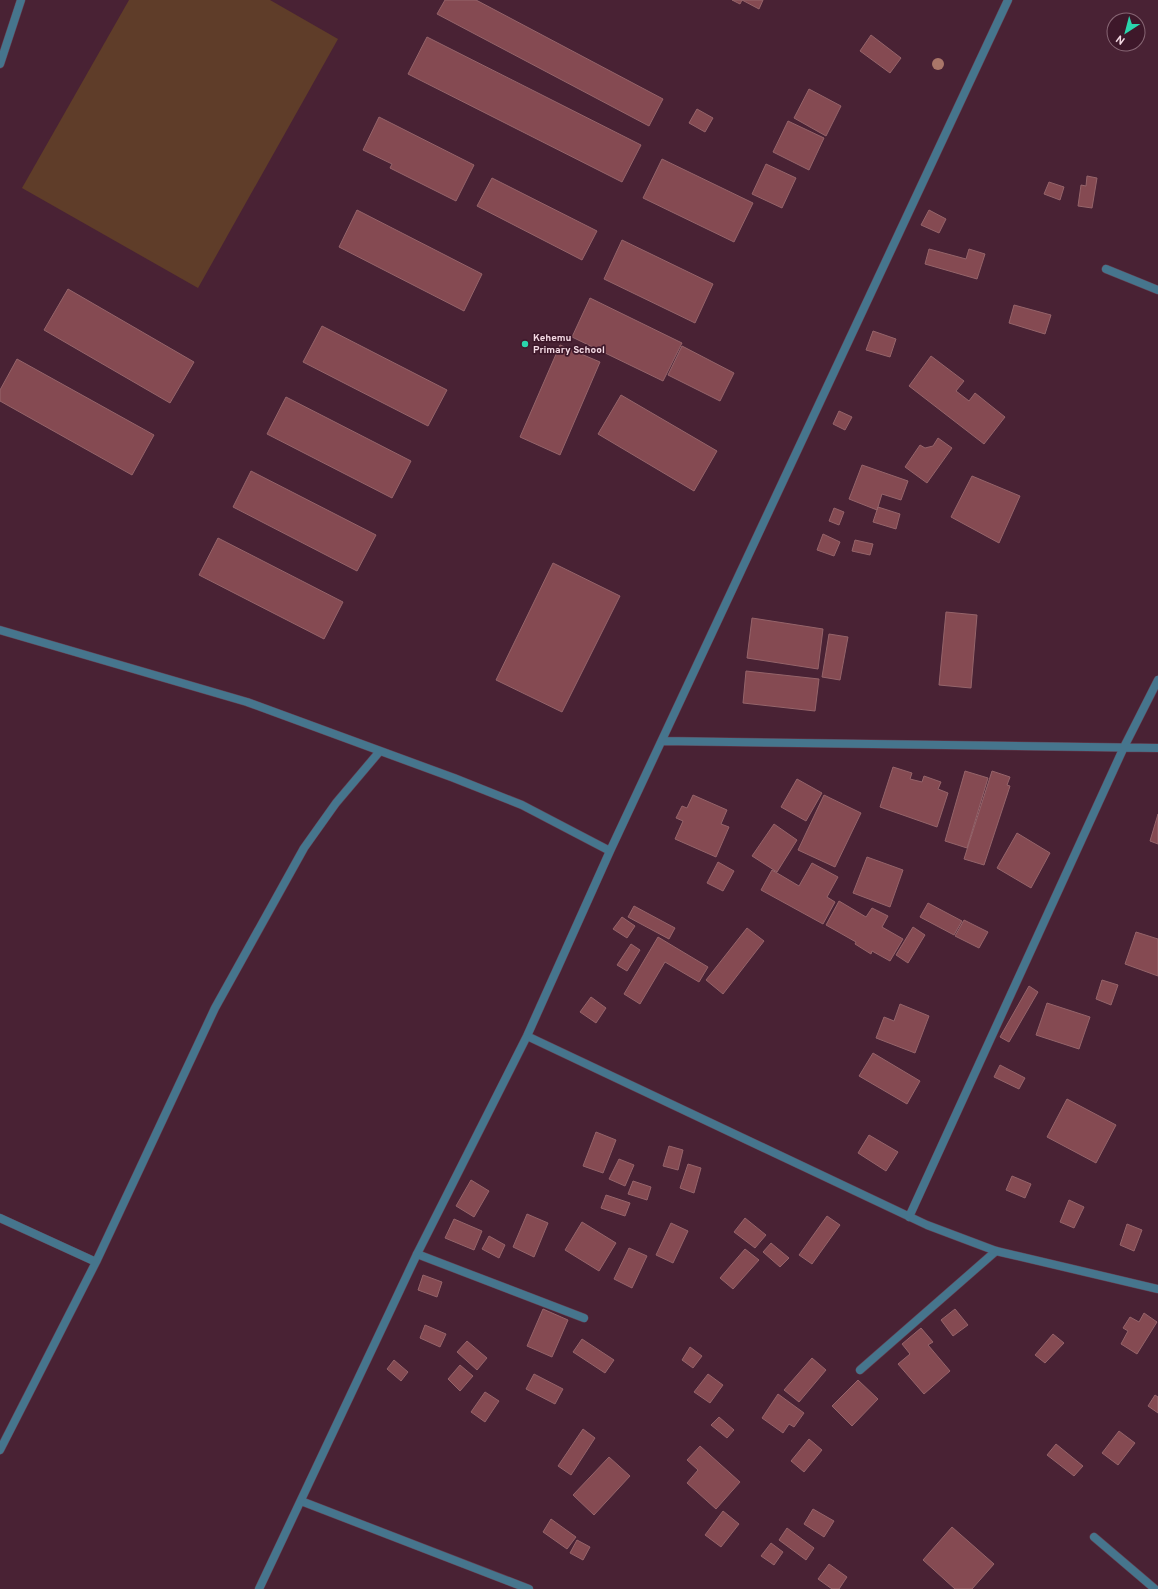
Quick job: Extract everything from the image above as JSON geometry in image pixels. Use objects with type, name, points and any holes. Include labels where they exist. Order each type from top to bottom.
[{"type":"street","points":[[0,64],[21,0]]},
{"type":"street","points":[[259,1589],[417,1254],[527,1036],[610,851],[1008,0]]},
{"type":"street","points":[[1106,269],[1158,290]]},
{"type":"street","points":[[0,630],[247,702],[454,778],[522,805],[610,851]]},
{"type":"street","points":[[909,1217],[1124,747],[1158,680]]},
{"type":"street","points":[[662,741],[1158,748]]},
{"type":"street","points":[[0,1450],[96,1262],[215,1008],[304,848],[336,803],[380,751]]},
{"type":"street","points":[[527,1036],[909,1217],[996,1252],[1158,1289]]},
{"type":"street","points":[[0,1218],[96,1262]]},
{"type":"street","points":[[860,1370],[996,1252]]},
{"type":"street","points":[[417,1254],[584,1318]]},
{"type":"street","points":[[301,1501],[529,1589]]},
{"type":"street","points":[[1094,1537],[1154,1589]]},
{"type":"shaded area","points":[[129,0],[270,0],[338,39],[198,288],[22,188]]},
{"type":"building","points":[[445,0],[476,0],[663,99],[649,126],[437,14]]},
{"type":"building","points":[[732,0],[742,0],[740,4]]},
{"type":"building","points":[[742,0],[763,0],[759,9]]},
{"type":"building","points":[[871,35],[901,58],[890,73],[860,51]]},
{"type":"building","points":[[427,37],[641,145],[622,182],[408,74]]},
{"type":"building","points":[[809,89],[841,106],[826,136],[794,118]]},
{"type":"building","points":[[697,109],[713,118],[705,132],[689,123]]},
{"type":"building","points":[[379,117],[474,165],[456,201],[390,168],[392,164],[363,150]]},
{"type":"building","points":[[788,121],[824,138],[809,170],[773,152]]},
{"type":"building","points":[[662,159],[753,203],[734,242],[643,198]]},
{"type":"building","points":[[766,164],[796,178],[782,208],[752,194]]},
{"type":"building","points":[[1087,176],[1097,178],[1092,208],[1078,206],[1081,185],[1086,186]]},
{"type":"building","points":[[492,178],[597,231],[582,260],[477,206]]},
{"type":"building","points":[[1049,182],[1064,187],[1060,200],[1044,194]]},
{"type":"building","points":[[357,210],[482,274],[464,311],[339,247]]},
{"type":"building","points":[[929,210],[946,219],[939,233],[921,225]]},
{"type":"building","points":[[622,240],[713,284],[695,323],[604,279]]},
{"type":"building","points":[[929,249],[966,259],[969,249],[985,254],[977,279],[925,264]]},
{"type":"building","points":[[68,289],[194,362],[170,403],[44,330]]},
{"type":"building","points":[[590,298],[682,343],[663,381],[572,337]]},
{"type":"building","points":[[1014,305],[1051,315],[1045,334],[1009,323]]},
{"type":"building","points":[[322,326],[447,390],[428,426],[303,362]]},
{"type":"building","points":[[873,331],[896,339],[890,357],[866,350]]},
{"type":"building","points":[[560,345],[600,362],[560,455],[520,437]]},
{"type":"building","points":[[682,346],[734,373],[720,401],[668,375]]},
{"type":"building","points":[[931,356],[964,381],[956,391],[969,401],[975,393],[1005,417],[984,444],[909,386]]},
{"type":"building","points":[[17,359],[154,435],[132,475],[0,401],[0,390]]},
{"type":"building","points":[[621,395],[717,451],[694,491],[598,434]]},
{"type":"building","points":[[286,397],[411,461],[392,498],[267,434]]},
{"type":"building","points":[[839,411],[852,417],[845,430],[833,424]]},
{"type":"building","points":[[938,438],[952,448],[927,483],[905,467],[920,445],[925,448],[933,446]]},
{"type":"building","points":[[862,465],[908,481],[901,500],[882,494],[877,510],[849,499]]},
{"type":"building","points":[[251,471],[376,535],[357,571],[233,507]]},
{"type":"building","points":[[972,476],[1020,496],[999,543],[951,517]]},
{"type":"building","points":[[878,507],[900,514],[896,529],[873,522]]},
{"type":"building","points":[[834,508],[844,512],[839,525],[829,521]]},
{"type":"building","points":[[823,534],[840,542],[834,556],[817,550]]},
{"type":"building","points":[[218,538],[343,602],[324,639],[199,575]]},
{"type":"building","points":[[855,540],[873,544],[870,555],[852,551]]},
{"type":"building","points":[[553,563],[620,596],[562,712],[496,680]]},
{"type":"building","points":[[946,612],[977,615],[971,688],[939,685]]},
{"type":"building","points":[[752,618],[823,629],[818,669],[747,658]]},
{"type":"building","points":[[829,634],[848,637],[840,680],[822,677]]},
{"type":"building","points":[[746,671],[819,679],[815,711],[743,703]]},
{"type":"building","points":[[893,767],[912,773],[910,779],[922,782],[924,776],[941,782],[938,789],[948,793],[937,827],[880,807]]},
{"type":"building","points":[[965,771],[988,778],[967,848],[945,841]]},
{"type":"building","points":[[992,771],[1010,777],[1007,785],[1010,786],[984,865],[964,859]]},
{"type":"building","points":[[797,779],[822,793],[806,821],[781,807]]},
{"type":"building","points":[[693,795],[727,810],[721,824],[729,827],[716,857],[675,839],[683,821],[676,818],[682,806],[687,808]]},
{"type":"building","points":[[824,795],[861,813],[835,867],[798,850]]},
{"type":"building","points":[[1158,814],[1158,844],[1150,841]]},
{"type":"building","points":[[774,824],[797,840],[777,872],[752,856]]},
{"type":"building","points":[[1017,833],[1050,853],[1031,888],[997,868]]},
{"type":"building","points":[[867,857],[903,870],[890,907],[853,893]]},
{"type":"building","points":[[718,862],[734,871],[723,891],[707,883]]},
{"type":"building","points":[[812,863],[838,877],[827,897],[835,902],[823,924],[761,890],[772,870],[799,886]]},
{"type":"building","points":[[839,901],[866,917],[872,908],[888,916],[882,927],[903,939],[890,961],[872,951],[871,954],[855,944],[856,942],[826,925]]},
{"type":"building","points":[[928,903],[962,921],[954,935],[920,917]]},
{"type":"building","points":[[634,906],[675,928],[669,939],[628,917]]},
{"type":"building","points":[[622,917],[635,926],[627,938],[613,929]]},
{"type":"building","points":[[964,920],[988,932],[979,948],[955,936]]},
{"type":"building","points":[[913,927],[925,935],[908,963],[896,955]]},
{"type":"building","points":[[747,928],[764,941],[723,994],[706,980]]},
{"type":"building","points":[[1136,932],[1158,939],[1158,976],[1125,964]]},
{"type":"building","points":[[658,937],[708,967],[699,982],[665,962],[640,1004],[624,994]]},
{"type":"building","points":[[631,944],[640,950],[627,971],[617,965]]},
{"type":"building","points":[[1102,980],[1118,985],[1111,1005],[1096,999]]},
{"type":"building","points":[[1029,986],[1038,992],[1009,1042],[1000,1037]]},
{"type":"building","points":[[591,997],[606,1008],[596,1023],[580,1012]]},
{"type":"building","points":[[1047,1003],[1090,1017],[1079,1049],[1036,1035]]},
{"type":"building","points":[[900,1004],[929,1016],[915,1053],[876,1038],[884,1017],[894,1021]]},
{"type":"building","points":[[873,1053],[920,1081],[907,1104],[859,1076]]},
{"type":"building","points":[[1000,1065],[1025,1078],[1019,1089],[994,1077]]},
{"type":"building","points":[[1067,1099],[1116,1125],[1096,1163],[1047,1137]]},
{"type":"building","points":[[596,1132],[616,1140],[603,1173],[583,1166]]},
{"type":"building","points":[[869,1135],[898,1152],[886,1171],[858,1153]]},
{"type":"building","points":[[669,1146],[683,1150],[678,1170],[663,1166]]},
{"type":"building","points":[[619,1159],[634,1165],[625,1186],[609,1179]]},
{"type":"building","points":[[688,1164],[701,1168],[694,1193],[680,1188]]},
{"type":"building","points":[[1012,1176],[1031,1184],[1025,1198],[1006,1190]]},
{"type":"building","points":[[471,1180],[489,1191],[474,1217],[456,1206]]},
{"type":"building","points":[[633,1181],[651,1187],[647,1200],[628,1194]]},
{"type":"building","points":[[606,1195],[630,1203],[625,1216],[601,1208]]},
{"type":"building","points":[[1069,1200],[1084,1207],[1074,1228],[1060,1222]]},
{"type":"building","points":[[527,1214],[548,1223],[534,1257],[513,1247]]},
{"type":"building","points":[[827,1216],[840,1225],[812,1264],[799,1255]]},
{"type":"building","points":[[745,1218],[766,1235],[755,1248],[734,1232]]},
{"type":"building","points":[[454,1219],[482,1231],[474,1250],[445,1238]]},
{"type":"building","points":[[582,1222],[616,1243],[599,1271],[565,1250]]},
{"type":"building","points":[[671,1223],[688,1231],[673,1263],[656,1255]]},
{"type":"building","points":[[1127,1224],[1142,1230],[1134,1251],[1120,1245]]},
{"type":"building","points":[[489,1236],[505,1245],[499,1258],[482,1249]]},
{"type":"building","points":[[771,1243],[789,1258],[780,1267],[763,1252]]},
{"type":"building","points":[[629,1248],[647,1256],[632,1288],[614,1279]]},
{"type":"building","points":[[745,1249],[759,1260],[733,1289],[720,1278]]},
{"type":"building","points":[[423,1275],[442,1282],[437,1297],[418,1290]]},
{"type":"building","points":[[543,1309],[568,1320],[552,1357],[527,1346]]},
{"type":"building","points":[[955,1309],[968,1325],[953,1336],[941,1320]]},
{"type":"building","points":[[1144,1313],[1157,1322],[1137,1354],[1121,1344],[1128,1331],[1123,1328],[1130,1317],[1139,1322]]},
{"type":"building","points":[[425,1325],[446,1334],[440,1347],[420,1338]]},
{"type":"building","points":[[921,1328],[933,1342],[928,1345],[950,1371],[924,1394],[898,1364],[910,1354],[902,1344]]},
{"type":"building","points":[[1053,1334],[1064,1343],[1045,1363],[1035,1355]]},
{"type":"building","points":[[582,1339],[614,1360],[605,1373],[573,1352]]},
{"type":"building","points":[[467,1341],[487,1358],[477,1370],[457,1352]]},
{"type":"building","points":[[690,1347],[702,1356],[693,1368],[682,1360]]},
{"type":"building","points":[[812,1358],[826,1370],[799,1402],[784,1390]]},
{"type":"building","points":[[394,1360],[408,1372],[401,1381],[387,1369]]},
{"type":"building","points":[[460,1365],[473,1376],[460,1391],[448,1379]]},
{"type":"building","points":[[534,1374],[563,1389],[555,1404],[526,1389]]},
{"type":"building","points":[[708,1374],[723,1385],[710,1403],[694,1392]]},
{"type":"building","points":[[858,1380],[878,1399],[852,1426],[832,1406]]},
{"type":"building","points":[[485,1392],[499,1401],[485,1422],[471,1412]]},
{"type":"building","points":[[778,1394],[804,1413],[794,1427],[789,1424],[783,1433],[762,1418]]},
{"type":"building","points":[[1155,1395],[1158,1397],[1158,1413],[1148,1406]]},
{"type":"building","points":[[719,1417],[734,1430],[727,1438],[711,1425]]},
{"type":"building","points":[[583,1429],[595,1438],[571,1475],[558,1466]]},
{"type":"building","points":[[1119,1431],[1135,1443],[1118,1465],[1102,1453]]},
{"type":"building","points":[[809,1439],[822,1450],[804,1472],[791,1461]]},
{"type":"building","points":[[1056,1444],[1083,1466],[1074,1476],[1047,1455]]},
{"type":"building","points":[[700,1446],[740,1482],[716,1509],[687,1483],[698,1470],[687,1460]]},
{"type":"building","points":[[609,1457],[630,1476],[594,1515],[573,1495]]},
{"type":"building","points":[[813,1509],[834,1521],[824,1537],[804,1524]]},
{"type":"building","points":[[723,1511],[739,1524],[721,1547],[705,1535]]},
{"type":"building","points":[[551,1519],[576,1537],[567,1549],[543,1532]]},
{"type":"building","points":[[952,1527],[994,1564],[972,1589],[955,1589],[923,1560]]},
{"type":"building","points":[[787,1528],[814,1548],[806,1560],[779,1540]]},
{"type":"building","points":[[577,1540],[590,1547],[583,1560],[570,1553]]},
{"type":"building","points":[[771,1543],[783,1552],[774,1565],[761,1556]]},
{"type":"building","points":[[829,1564],[847,1577],[839,1589],[832,1589],[818,1579]]},
{"type":"place","name":"Kehemu Primary School","points":[[525,344]]}]
